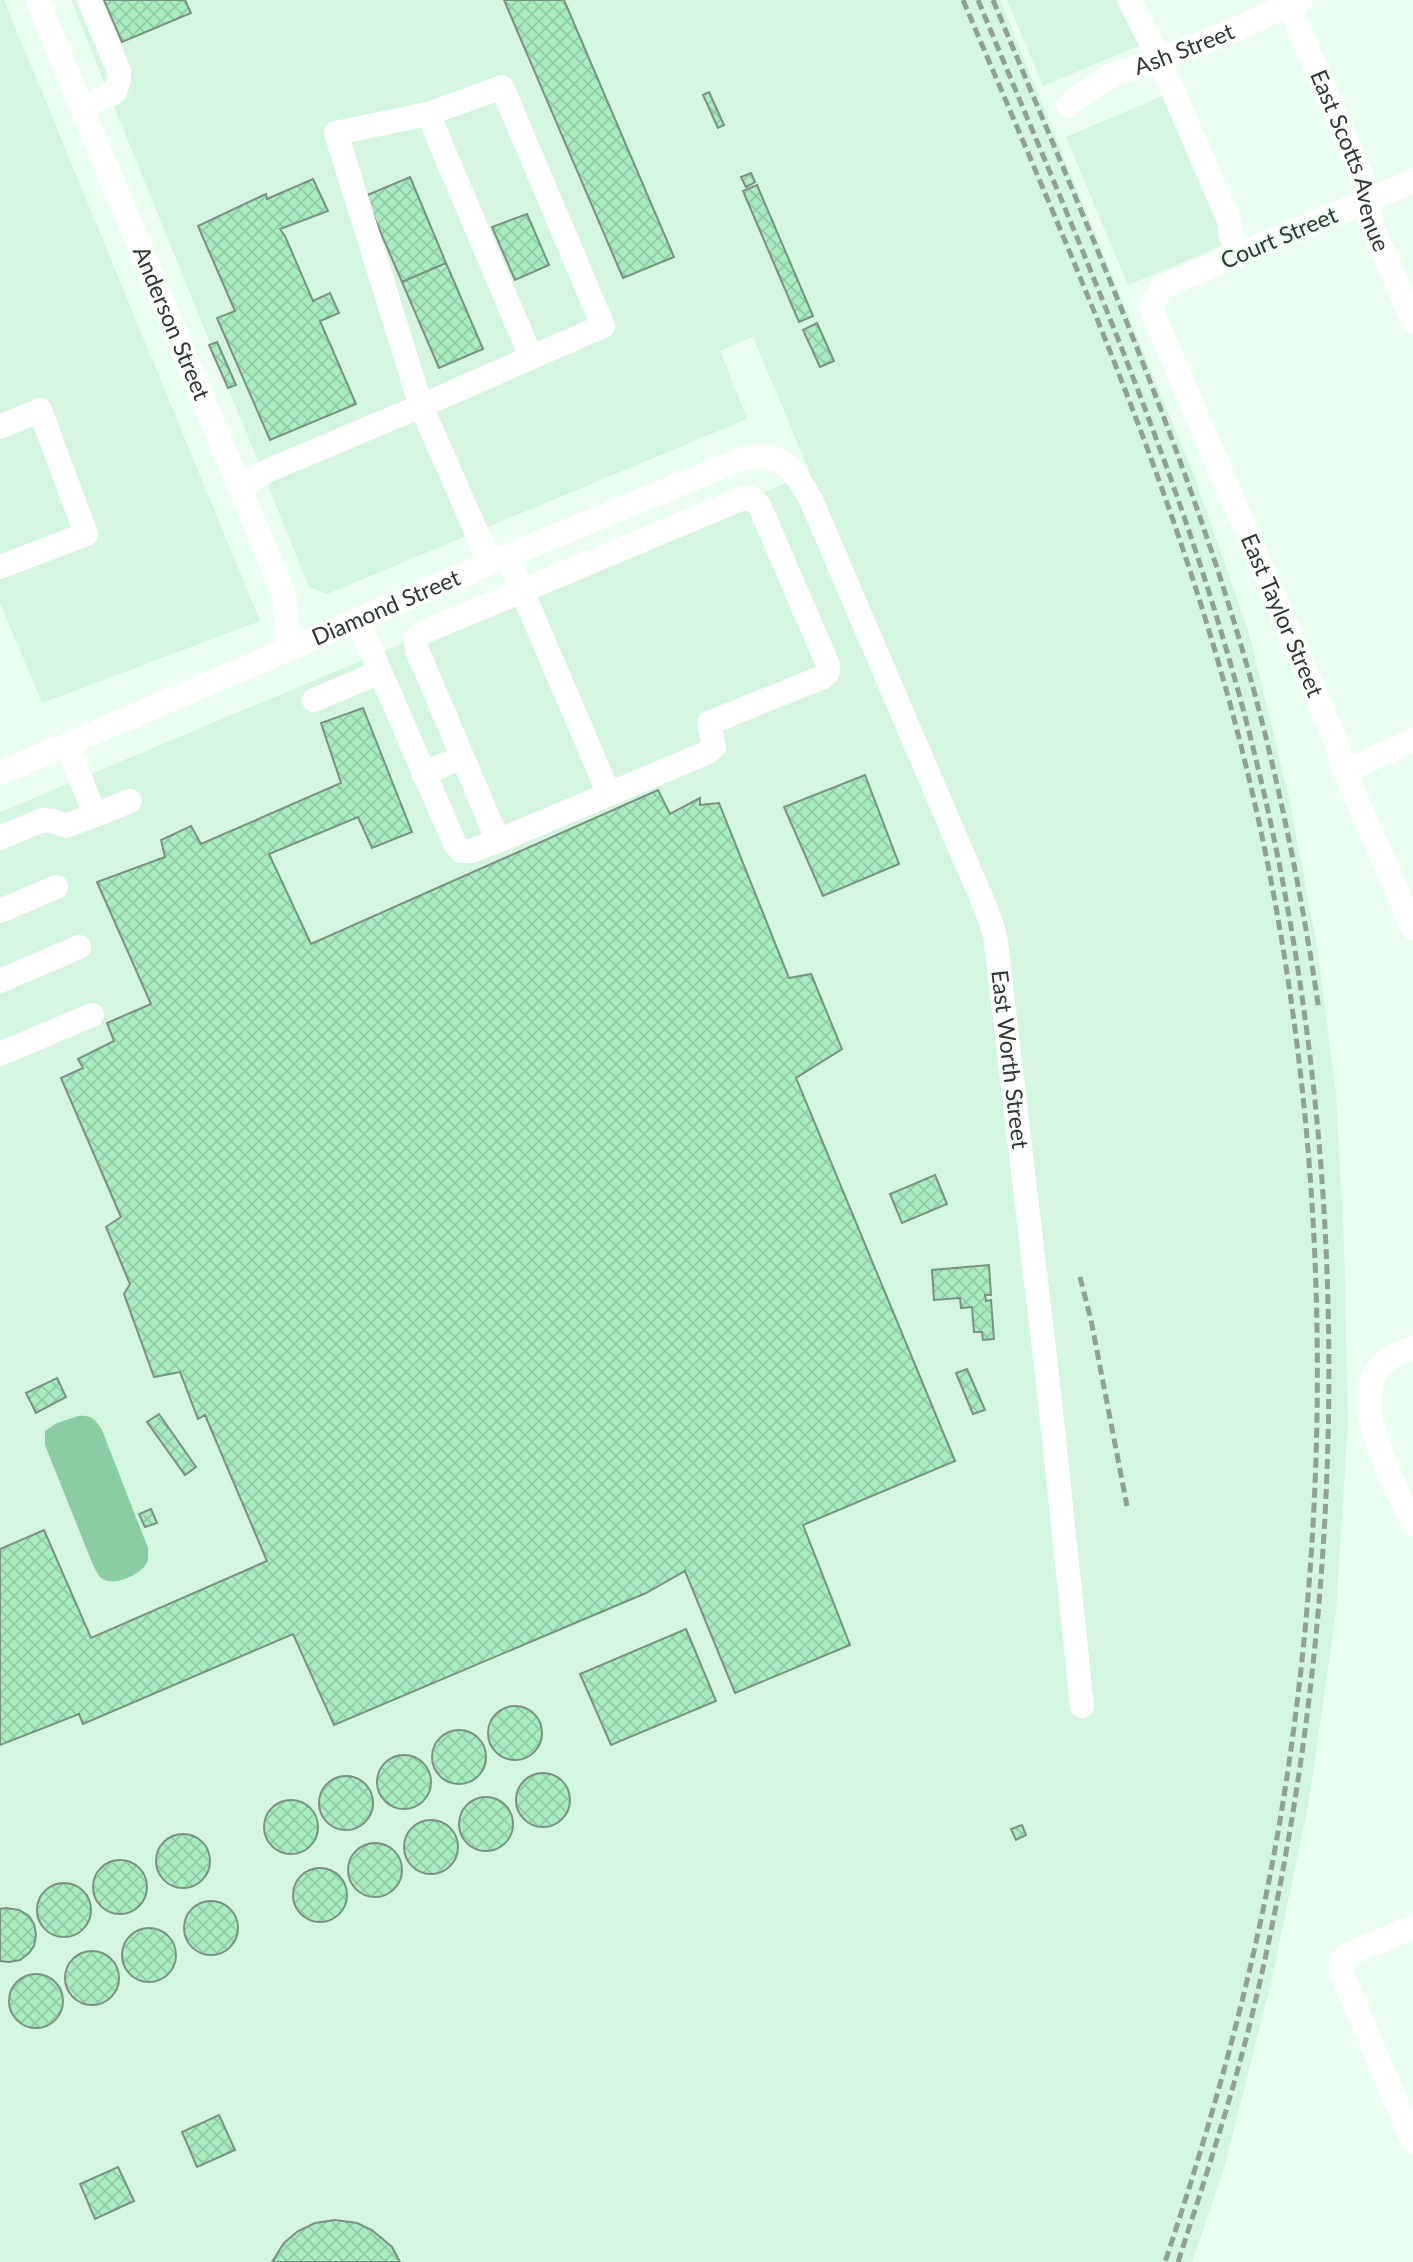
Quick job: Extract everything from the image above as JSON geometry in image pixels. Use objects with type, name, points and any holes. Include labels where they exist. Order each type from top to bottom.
[{"type":"street","name":"Anderson Street","points":[[37,0],[281,589],[289,649]]},
{"type":"street","points":[[82,109],[115,92],[119,80],[118,71],[89,0]]},
{"type":"street","points":[[1129,0],[1159,59],[1229,220],[1230,235],[1238,255]]},
{"type":"street","name":"Ash Street","points":[[1068,105],[1111,75],[1222,35],[1293,2]]},
{"type":"street","name":"East Scotts Avenue","points":[[1293,2],[1362,177],[1376,236],[1413,322]]},
{"type":"street","points":[[240,487],[267,471],[421,406],[603,326],[502,87],[428,114],[336,133],[421,406],[498,560],[523,590],[609,794]]},
{"type":"street","points":[[428,114],[531,357]]},
{"type":"street","name":"Court Street","points":[[1153,302],[1162,287],[1413,181]]},
{"type":"street","name":"East Taylor Street","points":[[1153,302],[1152,311],[1413,928]]},
{"type":"street","points":[[0,427],[40,410],[86,534],[0,567]]},
{"type":"street","name":"Diamond Street","points":[[0,773],[741,459],[754,456],[777,460]]},
{"type":"street","name":"East Worth Street","points":[[777,460],[789,465],[811,500],[995,935],[1048,1383],[1082,1706]]},
{"type":"street","points":[[358,621],[455,844],[461,851],[471,851],[498,841],[706,753],[714,747],[709,723],[823,677],[828,672],[828,665],[760,505],[751,498],[729,504],[424,632],[416,639],[417,650],[498,841]]},
{"type":"street","points":[[314,700],[380,672]]},
{"type":"street","points":[[1345,772],[1413,740]]},
{"type":"street","points":[[67,744],[95,815]]},
{"type":"street","points":[[423,774],[462,757]]},
{"type":"street","points":[[0,838],[41,820],[66,826],[130,801]]},
{"type":"street","points":[[0,911],[56,887]]},
{"type":"street","points":[[0,981],[79,947]]},
{"type":"street","points":[[0,1054],[92,1015]]},
{"type":"street","points":[[1413,1348],[1387,1359],[1371,1384],[1369,1401],[1371,1428],[1413,1524]]},
{"type":"street","points":[[1413,1927],[1351,1953],[1342,1960],[1341,1972],[1413,2142]]},
{"type":"shaded area","points":[[0,0],[4,0],[260,621],[42,703],[0,603]]},
{"type":"shaded area","points":[[71,0],[1000,0],[1194,476],[1249,633],[1289,798],[1317,947],[1336,1094],[1344,1245],[1348,1422],[1336,1612],[1309,1801],[1272,1979],[1223,2172],[1192,2262],[0,2262],[0,812],[810,473],[753,337],[720,351],[747,419],[327,594],[309,587]]},
{"type":"shaded area","points":[[1007,0],[1121,0],[1140,45],[1043,86]]},
{"type":"shaded area","points":[[1162,96],[1226,244],[1128,285],[1066,137]]},
{"type":"shaded area","points":[[78,1416],[92,1418],[102,1430],[148,1548],[148,1560],[142,1569],[119,1581],[105,1580],[96,1571],[45,1445],[45,1431],[57,1423]]},
{"type":"building","points":[[104,0],[185,0],[191,13],[122,42]]},
{"type":"building","points":[[504,0],[564,0],[674,257],[623,278]]},
{"type":"building","points":[[709,92],[724,125],[718,128],[703,95]]},
{"type":"building","points":[[751,173],[755,182],[746,187],[741,177]]},
{"type":"building","points":[[410,177],[446,263],[402,282],[365,196]]},
{"type":"building","points":[[313,179],[328,211],[280,229],[313,301],[330,293],[339,313],[320,321],[356,404],[270,440],[217,318],[235,311],[198,226],[266,194],[267,199]]},
{"type":"building","points":[[757,185],[813,316],[799,322],[743,191]]},
{"type":"building","points":[[527,214],[549,265],[515,280],[492,227]]},
{"type":"building","points":[[446,263],[483,349],[439,368],[402,282]]},
{"type":"building","points":[[817,323],[834,361],[820,367],[803,330]]},
{"type":"building","points":[[217,342],[236,385],[228,388],[209,345]]},
{"type":"building","points":[[363,708],[412,832],[372,848],[358,817],[269,854],[311,944],[658,790],[670,814],[700,798],[700,805],[719,803],[789,978],[811,974],[842,1049],[796,1078],[955,1461],[803,1525],[850,1645],[735,1693],[685,1571],[646,1593],[334,1725],[293,1634],[83,1724],[79,1714],[0,1745],[0,1549],[44,1530],[91,1638],[267,1561],[205,1415],[198,1419],[180,1372],[154,1377],[124,1294],[130,1284],[106,1227],[121,1217],[61,1078],[83,1068],[78,1059],[114,1041],[107,1023],[151,1004],[97,882],[165,857],[161,840],[191,826],[201,844],[341,783],[321,723]]},
{"type":"building","points":[[865,775],[899,864],[823,896],[784,807]]},
{"type":"building","points":[[935,1175],[947,1204],[902,1223],[890,1194]]},
{"type":"building","points":[[989,1265],[991,1295],[985,1295],[986,1301],[991,1300],[994,1339],[983,1340],[982,1332],[974,1332],[972,1307],[961,1308],[960,1298],[934,1300],[932,1270]]},
{"type":"building","points":[[967,1369],[985,1410],[973,1414],[956,1373]]},
{"type":"building","points":[[57,1378],[66,1397],[36,1413],[26,1393]]},
{"type":"building","points":[[159,1414],[196,1467],[185,1475],[147,1422]]},
{"type":"building","points":[[151,1509],[157,1523],[145,1527],[139,1514]]},
{"type":"building","points":[[686,1629],[716,1701],[611,1745],[580,1674]]},
{"type":"building","points":[[515,1706],[534,1714],[542,1733],[534,1752],[515,1760],[496,1752],[488,1733],[496,1714]]},
{"type":"building","points":[[459,1730],[478,1738],[486,1757],[478,1776],[459,1784],[440,1776],[432,1757],[440,1738]]},
{"type":"building","points":[[404,1755],[423,1763],[431,1782],[423,1801],[404,1809],[385,1801],[377,1782],[385,1763]]},
{"type":"building","points":[[543,1773],[562,1781],[570,1800],[562,1819],[543,1827],[524,1819],[516,1800],[524,1781]]},
{"type":"building","points":[[346,1776],[365,1784],[373,1803],[365,1822],[346,1830],[327,1822],[319,1803],[327,1784]]},
{"type":"building","points":[[486,1797],[505,1805],[513,1824],[505,1843],[486,1851],[467,1843],[459,1824],[467,1805]]},
{"type":"building","points":[[291,1800],[310,1808],[318,1827],[310,1846],[291,1854],[272,1846],[264,1827],[272,1808]]},
{"type":"building","points":[[431,1820],[450,1828],[458,1847],[450,1866],[431,1874],[412,1866],[404,1847],[412,1828]]},
{"type":"building","points":[[1022,1825],[1026,1835],[1016,1840],[1011,1829]]},
{"type":"building","points":[[183,1834],[202,1842],[210,1861],[202,1880],[183,1888],[164,1880],[156,1861],[164,1842]]},
{"type":"building","points":[[375,1843],[394,1851],[402,1870],[394,1889],[375,1897],[356,1889],[348,1870],[356,1851]]},
{"type":"building","points":[[120,1860],[139,1868],[147,1887],[139,1906],[120,1914],[101,1906],[93,1887],[101,1868]]},
{"type":"building","points":[[320,1868],[339,1876],[347,1895],[339,1914],[320,1922],[301,1914],[293,1895],[301,1876]]},
{"type":"building","points":[[64,1883],[83,1891],[91,1910],[83,1929],[64,1937],[45,1929],[37,1910],[45,1891]]},
{"type":"building","points":[[211,1901],[230,1909],[238,1928],[230,1947],[211,1955],[192,1947],[184,1928],[192,1909]]},
{"type":"building","points":[[0,1909],[19,1910],[29,1916],[36,1935],[34,1946],[29,1953],[20,1960],[9,1962],[0,1961]]},
{"type":"building","points":[[149,1928],[168,1936],[176,1955],[168,1974],[149,1982],[130,1974],[122,1955],[130,1936]]},
{"type":"building","points":[[92,1951],[111,1959],[119,1978],[111,1997],[92,2005],[73,1997],[65,1978],[73,1959]]},
{"type":"building","points":[[36,1974],[55,1982],[63,2001],[55,2020],[36,2028],[17,2020],[9,2001],[17,1982]]},
{"type":"building","points":[[219,2115],[235,2150],[197,2167],[182,2132]]},
{"type":"building","points":[[118,2167],[134,2201],[95,2219],[80,2184]]},
{"type":"building","points":[[335,2220],[357,2223],[372,2230],[392,2247],[400,2262],[272,2262],[284,2243],[298,2231],[315,2223]]},
{"type":"railway","points":[[963,0],[1102,330],[1194,582],[1220,668],[1255,806],[1283,945],[1302,1087],[1314,1229],[1317,1371],[1314,1514],[1302,1655],[1284,1796],[1249,1973],[1202,2147],[1165,2262]]},
{"type":"railway","points":[[978,0],[1147,414],[1178,498],[1232,669],[1273,833],[1302,999],[1321,1166],[1329,1334],[1326,1503],[1312,1671],[1289,1838],[1255,2003],[1229,2101],[1178,2262]]},
{"type":"railway","points":[[993,0],[1100,256],[1168,428],[1228,602],[1254,691],[1283,810],[1319,1010]]},
{"type":"railway","points":[[1080,1277],[1091,1320],[1127,1506]]}]
